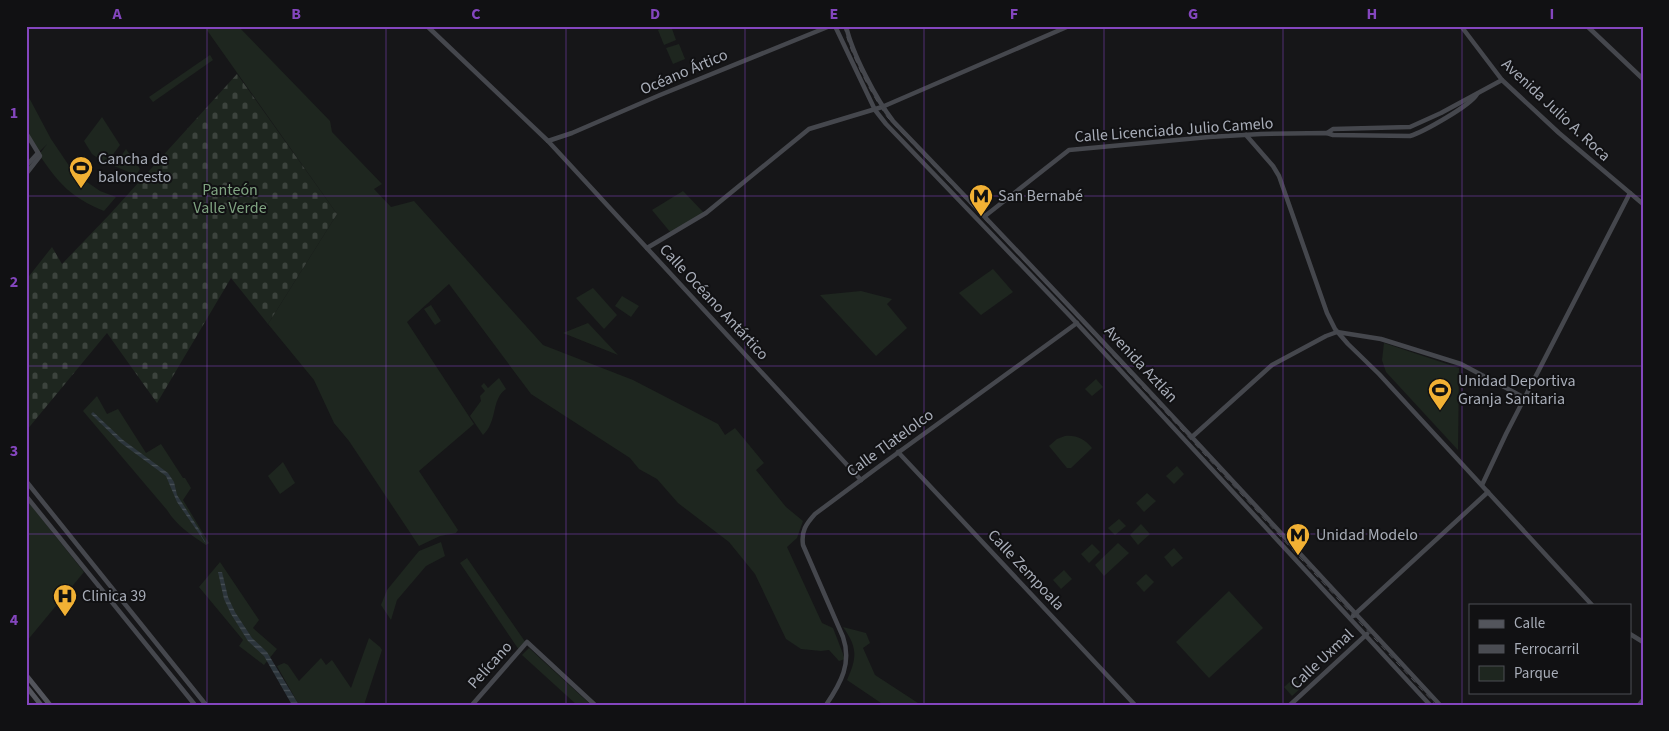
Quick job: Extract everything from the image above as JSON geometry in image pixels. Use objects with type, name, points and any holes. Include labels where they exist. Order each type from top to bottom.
[{"type":"main road","points":[[26,675],[42,702]]},
{"type":"main road","points":[[26,686],[42,702]]},
{"type":"street","name":"Calle Océano Antártico","points":[[427,26],[548,141],[861,480]]},
{"type":"street","name":"Océano Ártico","points":[[548,141],[572,133],[830,26]]},
{"type":"street","name":"Avenida Aztlán","points":[[835,26],[875,110],[886,124],[1077,323],[1430,705]]},
{"type":"street","name":"Avenida Aztlán","points":[[846,26],[850,43],[882,107],[893,121],[985,216],[1293,544],[1370,631],[1440,705]]},
{"type":"street","points":[[647,248],[706,213],[742,186],[807,130],[875,110],[1069,26]]},
{"type":"street","name":"Avenida Julio A. Roca","points":[[1461,26],[1502,80],[1559,133],[1643,204]]},
{"type":"street","points":[[1587,26],[1643,79]]},
{"type":"street","points":[[1477,94],[1502,80]]},
{"type":"street","name":"Calle Licenciado Julio Camelo","points":[[1327,133],[1333,129],[1410,127],[1441,114],[1477,94]]},
{"type":"street","name":"Calle Licenciado Julio Camelo","points":[[985,216],[1069,150],[1246,135],[1327,133],[1333,136],[1410,136],[1446,118],[1472,101],[1477,94]]},
{"type":"street","points":[[26,133],[39,154]]},
{"type":"street","points":[[1246,135],[1273,166],[1279,176],[1327,313],[1337,332],[1379,374],[1591,604]]},
{"type":"street","points":[[26,166],[39,154]]},
{"type":"street","points":[[26,174],[39,154]]},
{"type":"street","points":[[1482,485],[1506,434],[1630,193]]},
{"type":"street","name":"Calle Tlatelolco","points":[[826,705],[847,662],[845,644],[803,545],[803,534],[807,523],[815,514],[898,452],[1082,319]]},
{"type":"street","points":[[1192,437],[1272,365],[1337,332],[1380,338],[1461,364],[1525,398]]},
{"type":"street","name":"Calle Zempoala","points":[[898,452],[1135,705]]},
{"type":"street","points":[[26,481],[206,705]]},
{"type":"street","points":[[1350,618],[1488,492]]},
{"type":"street","points":[[26,496],[195,705]]},
{"type":"street","name":"Calle Uxmal","points":[[1290,705],[1370,631]]},
{"type":"street","points":[[1632,635],[1643,642]]},
{"type":"street","name":"Pelícano","points":[[472,705],[527,642],[595,705]]},
{"type":"street","points":[[1639,705],[1643,700]]},
{"type":"green space","points":[[204,26],[238,26],[330,121],[332,132],[382,184],[374,189],[391,207],[414,201],[543,345],[633,380],[718,424],[725,435],[735,428],[764,463],[756,470],[786,507],[803,521],[797,538],[787,547],[822,623],[833,628],[845,659],[839,661],[829,650],[801,649],[786,639],[755,574],[729,542],[678,503],[657,479],[639,469],[630,458],[531,394],[449,284],[407,322],[474,424],[419,471],[458,530],[456,533],[440,536],[419,546],[349,441],[334,423],[314,380],[268,324],[337,214]]},
{"type":"green space","points":[[671,26],[676,40],[664,45],[658,30]]},
{"type":"green space","points":[[679,44],[685,59],[673,64],[666,48]]},
{"type":"green space","points":[[210,55],[213,60],[153,102],[149,97]]},
{"type":"green space","name":"Panteón Valle Verde","points":[[237,74],[337,214],[268,324],[231,278],[157,403],[107,333],[26,431],[26,280],[52,247],[62,264]]},
{"type":"green space","points":[[26,92],[51,139],[74,173],[100,191],[116,197],[104,211],[83,201],[67,189],[54,175],[40,156],[47,144],[38,153],[26,133]]},
{"type":"green space","points":[[102,117],[120,145],[106,164],[92,154],[84,141]]},
{"type":"green space","points":[[126,149],[140,169],[136,175],[114,166]]},
{"type":"green space","points":[[683,191],[704,213],[671,233],[652,210]]},
{"type":"green space","points":[[993,269],[1013,292],[981,315],[959,293]]},
{"type":"green space","points":[[593,288],[617,315],[604,329],[576,298]]},
{"type":"green space","points":[[861,291],[892,299],[887,304],[907,328],[876,356],[820,295]]},
{"type":"green space","points":[[622,296],[639,306],[631,317],[615,306]]},
{"type":"green space","points":[[431,305],[441,321],[435,325],[424,309]]},
{"type":"green space","points":[[588,323],[618,355],[563,333]]},
{"type":"green space","name":"Unidad Deportiva Granja Sanitaria","points":[[1384,343],[1459,368],[1458,450],[1386,372],[1382,360]]},
{"type":"green space","points":[[499,378],[506,389],[498,398],[491,423],[483,435],[470,416],[481,401],[480,396],[485,391],[481,386],[484,383],[488,388]]},
{"type":"green space","points":[[1096,379],[1103,387],[1092,396],[1085,389]]},
{"type":"green space","points":[[97,396],[107,414],[118,409],[146,453],[161,444],[191,488],[183,500],[209,543],[206,545],[175,521],[83,411]]},
{"type":"green space","points":[[1065,436],[1080,438],[1092,448],[1071,468],[1067,468],[1049,446],[1057,439]]},
{"type":"green space","points":[[283,462],[295,483],[280,494],[268,476]]},
{"type":"green space","points":[[1177,466],[1184,474],[1174,484],[1166,476]]},
{"type":"green space","points":[[1147,493],[1156,501],[1144,512],[1136,503]]},
{"type":"green space","points":[[26,499],[84,572],[26,642]]},
{"type":"green space","points":[[1119,519],[1126,526],[1115,535],[1108,528]]},
{"type":"green space","points":[[1141,524],[1150,534],[1138,545],[1130,535]]},
{"type":"green space","points":[[441,542],[445,556],[426,566],[397,600],[391,620],[381,605],[387,590],[419,551]]},
{"type":"green space","points":[[1118,543],[1129,553],[1104,576],[1095,565]]},
{"type":"green space","points":[[1092,544],[1100,552],[1089,563],[1081,554]]},
{"type":"green space","points":[[1174,548],[1183,558],[1172,567],[1164,557]]},
{"type":"green space","points":[[467,558],[526,643],[519,650],[460,563]]},
{"type":"green space","points":[[220,562],[259,620],[253,628],[277,649],[264,665],[239,646],[243,640],[199,587]]},
{"type":"green space","points":[[1064,570],[1072,579],[1061,589],[1053,580]]},
{"type":"green space","points":[[1146,574],[1154,582],[1144,592],[1136,583]]},
{"type":"green space","points":[[1229,591],[1263,628],[1209,678],[1176,642]]},
{"type":"green space","points":[[843,627],[866,633],[870,643],[863,648],[875,675],[921,705],[884,705],[847,680],[853,665],[854,653],[851,641]]},
{"type":"green space","points":[[369,638],[382,650],[364,705],[299,705],[277,666],[284,663],[288,665],[299,681],[321,658],[326,665],[332,660],[351,688]]},
{"type":"green space","points":[[529,648],[591,705],[577,705],[522,655]]},
{"type":"green space","points":[[1294,678],[1302,687],[1292,696],[1284,687]]},
{"type":"shaded area","points":[[93,412],[123,440],[168,473],[174,482],[177,495],[202,534],[200,535],[177,502],[166,476],[121,443],[91,414]]},
{"type":"shaded area","points":[[218,572],[222,572],[228,597],[235,612],[252,638],[267,652],[299,705],[292,705],[264,656],[248,641],[231,614],[224,599]]},
{"type":"waterway","points":[[200,534],[205,542]]},
{"type":"railway","points":[[844,26],[862,74],[888,118],[1061,299],[1436,705]]},
{"type":"place","name":"Cancha de baloncesto","points":[[81,189]]},
{"type":"place","name":"San Bernabé","points":[[981,217]]},
{"type":"place","name":"Unidad Deportiva Granja Sanitaria","points":[[1440,411]]},
{"type":"place","name":"Unidad Modelo","points":[[1298,556]]},
{"type":"place","name":"Clinica 39","points":[[65,617]]}]
